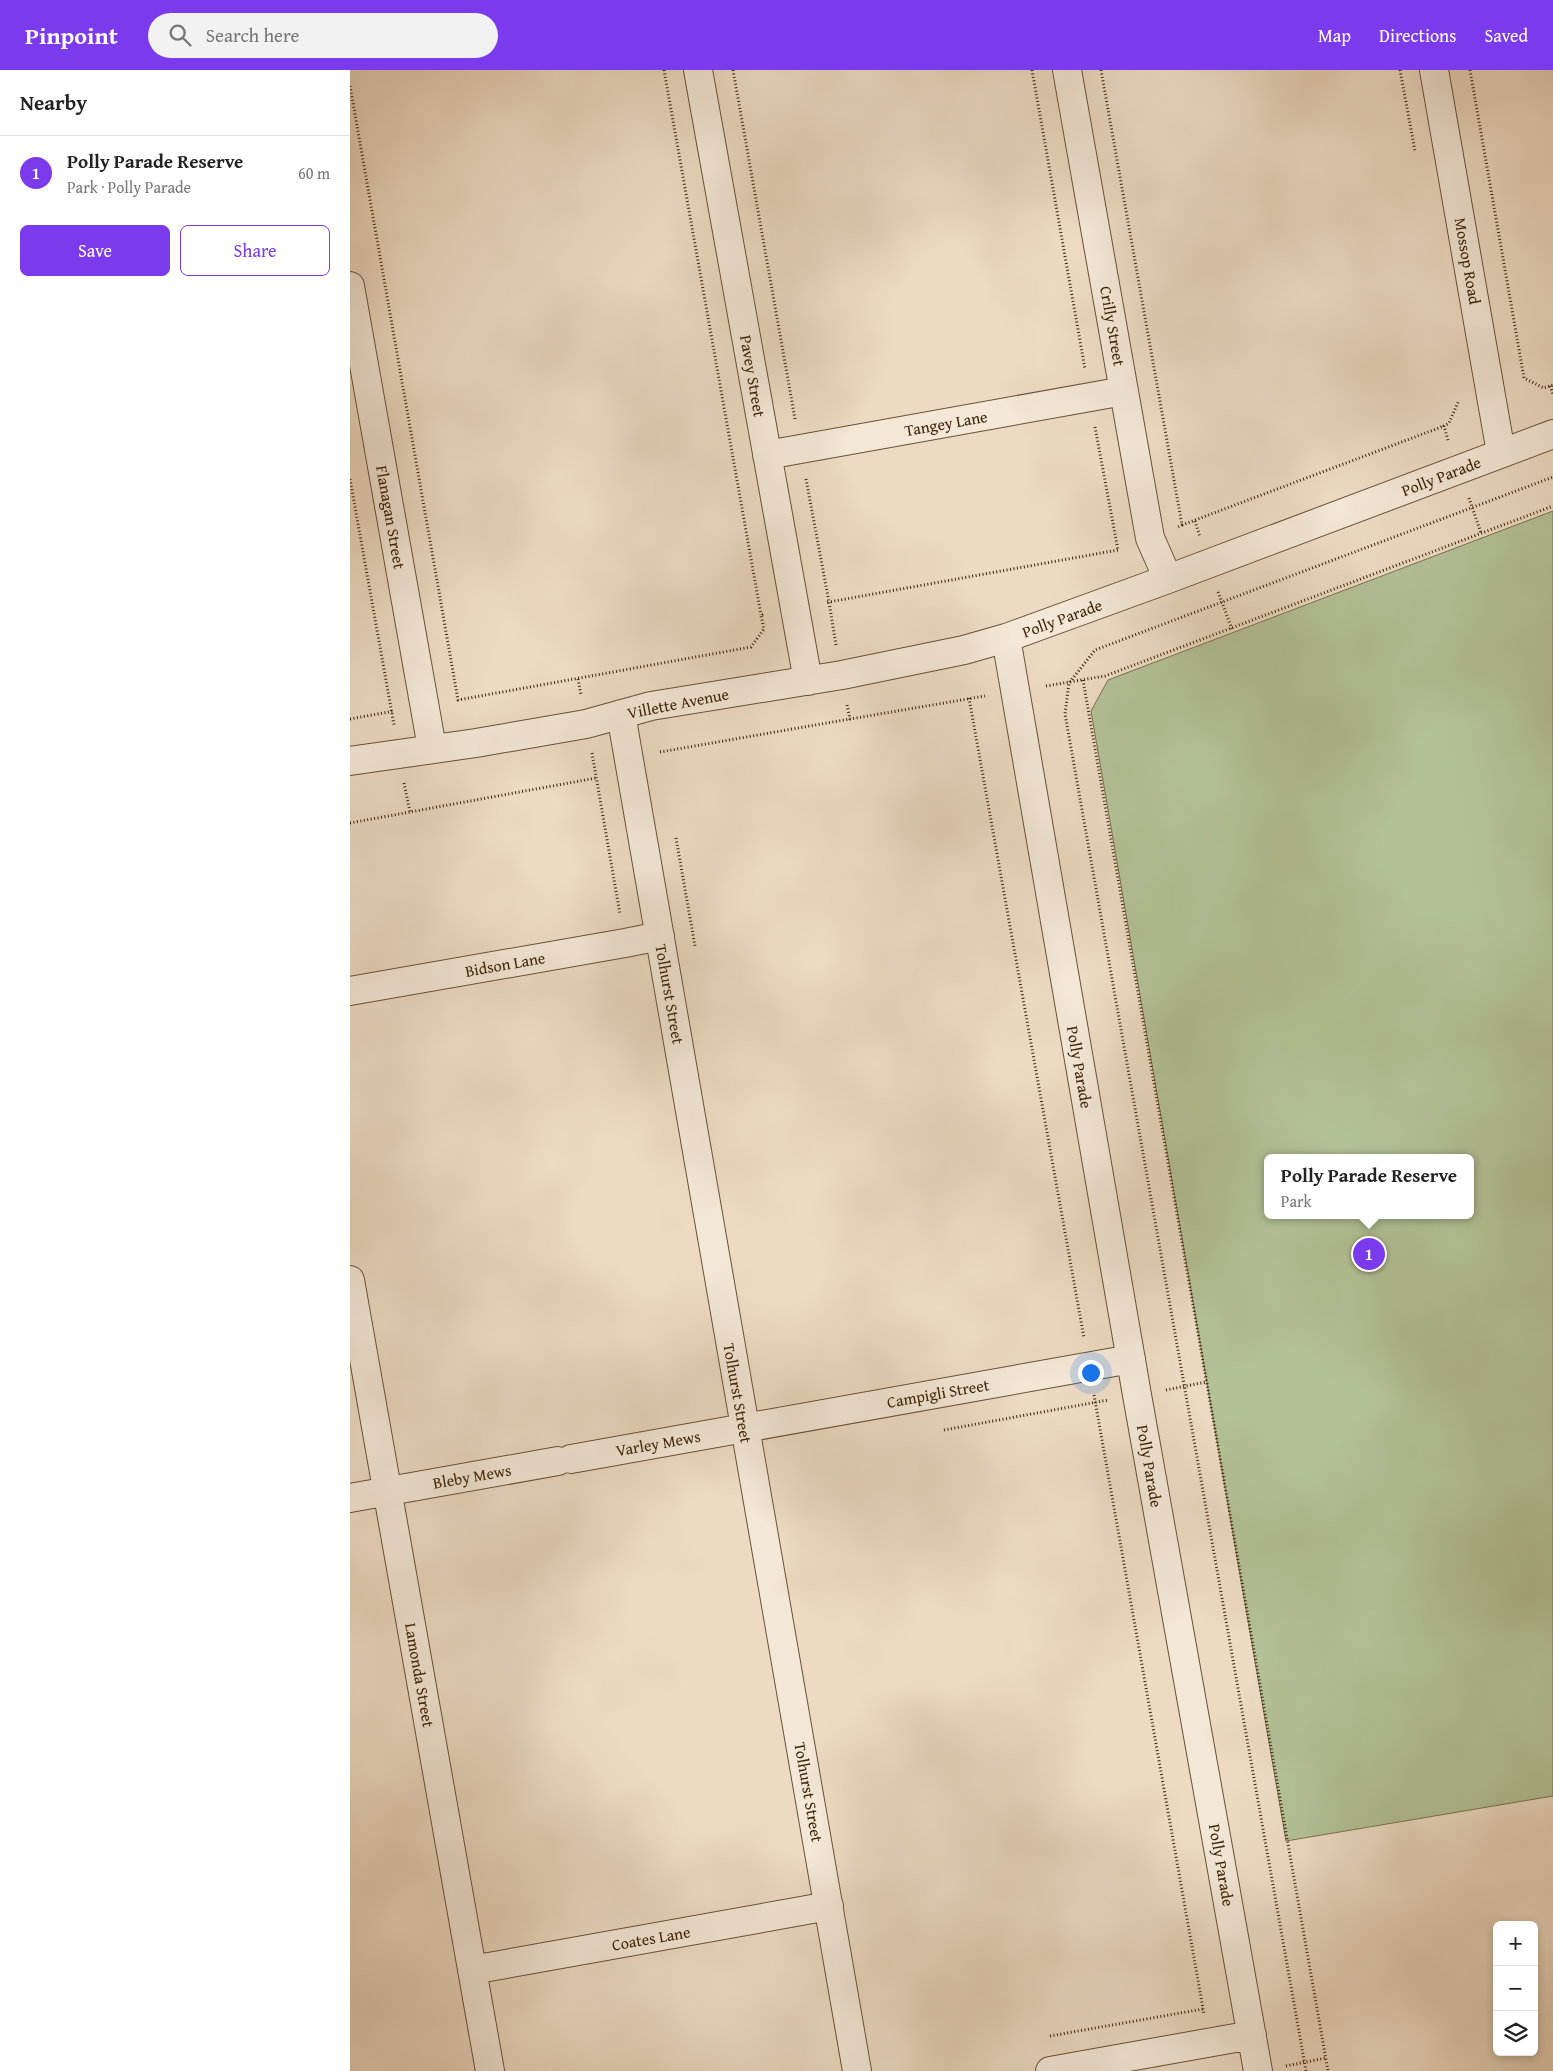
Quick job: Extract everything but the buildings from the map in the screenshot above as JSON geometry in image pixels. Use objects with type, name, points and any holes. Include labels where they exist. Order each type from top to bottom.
[{"type":"street","name":"Pavey Street","points":[[698,70],[808,681]]},
{"type":"street","name":"Crilly Street","points":[[1067,70],[1150,538],[1168,579]]},
{"type":"street","name":"Mossop Road","points":[[1434,70],[1501,453]]},
{"type":"street","name":"Flanagan Street","points":[[350,286],[359,386],[432,748]]},
{"type":"street","name":"Tangey Lane","points":[[767,455],[1124,391]]},
{"type":"street","name":"Polly Parade","points":[[1269,2069],[1252,2035],[1137,1395],[1020,729],[1006,638],[1553,434]]},
{"type":"street","name":"Villette Avenue","points":[[350,761],[375,759],[432,748],[476,743],[586,724],[686,699],[808,681],[964,650],[1006,638]]},
{"type":"street","name":"Tolhurst Street","points":[[621,714],[857,2071]]},
{"type":"street","name":"Bidson Lane","points":[[350,992],[660,936]]},
{"type":"street","name":"Lamonda Street","points":[[350,1280],[490,2071]]},
{"type":"street","name":"Campigli Street","points":[[744,1428],[1131,1358]]},
{"type":"street","name":"Varley Mews","points":[[564,1460],[744,1428]]},
{"type":"street","name":"Bleby Mews","points":[[350,1498],[564,1460]]},
{"type":"street","name":"Coates Lane","points":[[472,1970],[829,1906]]},
{"type":"street","points":[[1050,2071],[1252,2035]]},
{"type":"path","points":[[350,86],[458,700],[751,648],[764,629],[664,70]]},
{"type":"path","points":[[734,70],[800,449],[829,602],[761,615]]},
{"type":"path","points":[[1470,70],[1524,378],[1544,388],[1552,385],[1553,394]]},
{"type":"path","points":[[1182,525],[1444,426]]},
{"type":"path","points":[[1306,2071],[1065,714],[1069,683],[1095,650],[1553,477]]},
{"type":"path","points":[[1015,691],[1105,676],[1553,506]]},
{"type":"path","points":[[578,679],[625,943]]},
{"type":"path","points":[[1083,680],[1328,2071]]},
{"type":"path","points":[[660,752],[850,719]]},
{"type":"path","points":[[350,823],[410,812]]},
{"type":"path","points":[[944,1430],[1206,1382]]},
{"type":"path","points":[[1050,2036],[1203,2009]]},
{"type":"path","points":[[1269,2069],[1326,2058]]},
{"type":"green space","points":[[1553,511],[1553,1796],[1286,1841],[1091,711],[1108,680]]},
{"type":"place","name":"Polly Parade Reserve","points":[[1369,1254]]}]
